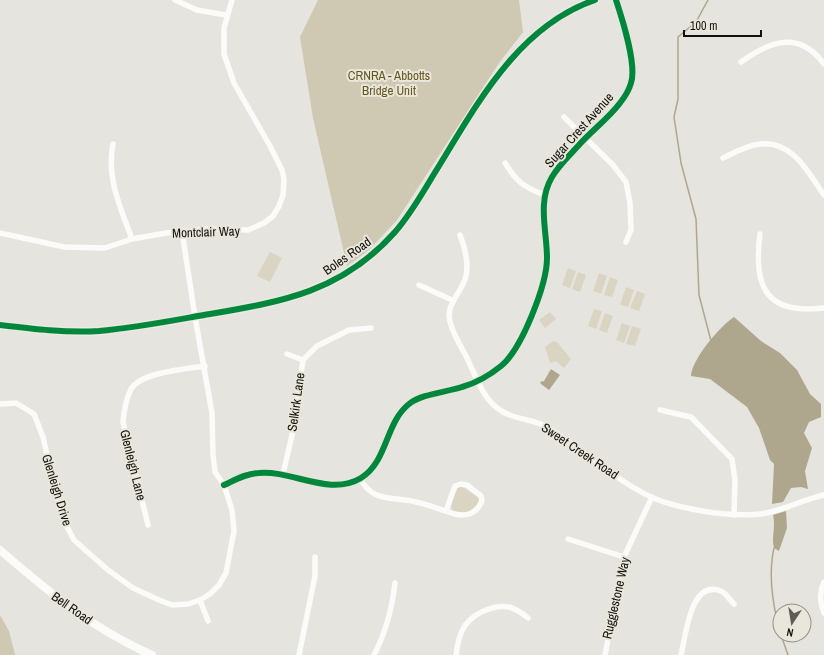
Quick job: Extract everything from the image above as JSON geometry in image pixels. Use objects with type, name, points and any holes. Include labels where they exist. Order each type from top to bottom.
[{"type":"street","points":[[175,0],[197,10],[226,15]]},
{"type":"street","name":"Montclair Way","points":[[0,233],[76,248],[105,248],[132,240],[182,231],[239,231],[255,228],[273,216],[283,195],[284,179],[282,170],[270,146],[234,83],[228,67],[223,41],[226,15],[232,0]]},
{"type":"street","name":"Boles Road","points":[[0,325],[56,331],[98,331],[195,317],[278,302],[323,286],[362,262],[396,231],[424,192],[491,85],[516,54],[550,24],[569,12],[595,0]]},
{"type":"street","name":"Sugar Crest Avenue","points":[[224,486],[239,478],[258,472],[283,474],[325,484],[342,484],[360,478],[374,466],[397,415],[410,403],[478,381],[502,366],[510,356],[520,338],[540,295],[544,282],[547,259],[544,219],[545,195],[551,178],[585,138],[620,103],[631,83],[632,59],[616,0]]},
{"type":"street","points":[[740,62],[760,48],[775,43],[788,42],[810,49],[824,64]]},
{"type":"street","points":[[564,117],[613,165],[626,182],[630,203],[631,230],[626,242]]},
{"type":"street","points":[[113,144],[111,162],[112,180],[132,240]]},
{"type":"street","points":[[723,158],[747,147],[760,144],[775,144],[796,156],[824,194]]},
{"type":"street","points":[[505,163],[517,181],[529,189],[545,195]]},
{"type":"street","name":"Glenleigh Drive","points":[[0,404],[16,403],[34,414],[43,437],[54,487],[63,516],[74,540],[108,570],[133,588],[172,605],[188,604],[200,600],[219,585],[226,573],[234,531],[232,510],[224,486],[215,472],[212,455],[212,413],[182,231]]},
{"type":"street","points":[[760,234],[760,276],[767,294],[775,302],[785,307],[798,310],[824,308]]},
{"type":"street","name":"Sweet Creek Road","points":[[460,235],[466,251],[466,275],[460,290],[452,300],[448,314],[452,328],[478,381],[495,407],[505,413],[526,418],[547,427],[614,474],[652,497],[690,510],[734,515],[759,514],[780,510],[806,499],[824,495]]},
{"type":"street","points":[[419,285],[452,300]]},
{"type":"street","name":"Selkirk Lane","points":[[283,474],[292,435],[303,360],[317,346],[349,330],[371,328]]},
{"type":"street","points":[[287,354],[303,360]]},
{"type":"street","name":"Glenleigh Lane","points":[[148,524],[124,428],[125,406],[132,388],[145,378],[205,366]]},
{"type":"street","points":[[660,410],[691,417],[732,459],[735,480],[734,515]]},
{"type":"street","points":[[360,478],[365,487],[370,492],[378,496],[415,502],[458,516],[466,515],[480,506],[482,501],[481,496],[467,485],[461,484],[455,486],[446,511]]},
{"type":"street","name":"Rugglestone Way","points":[[605,655],[604,652],[624,558],[652,497]]},
{"type":"street","points":[[568,539],[624,558]]},
{"type":"street","name":"Bell Road","points":[[0,550],[59,601],[115,638],[152,655]]},
{"type":"street","points":[[299,655],[315,576],[315,557]]},
{"type":"street","points":[[824,582],[820,591],[820,601],[824,613]]},
{"type":"street","points":[[374,655],[384,635],[391,609],[395,583]]},
{"type":"street","points":[[681,655],[693,605],[698,596],[710,589],[722,591],[734,604]]},
{"type":"street","points":[[200,600],[208,621]]},
{"type":"street","points":[[456,655],[462,629],[481,612],[494,608],[508,607],[519,611],[528,618]]},
{"type":"shaded area","points":[[270,252],[282,258],[270,282],[257,276]]},
{"type":"shaded area","points":[[568,268],[576,271],[570,288],[562,285]]},
{"type":"shaded area","points":[[578,272],[586,275],[580,292],[572,289]]},
{"type":"shaded area","points":[[599,273],[607,276],[601,294],[593,291]]},
{"type":"shaded area","points":[[610,277],[618,280],[612,297],[604,295]]},
{"type":"shaded area","points":[[626,287],[634,290],[628,307],[620,305]]},
{"type":"shaded area","points":[[637,291],[645,294],[639,311],[630,308]]},
{"type":"shaded area","points":[[594,309],[602,311],[596,329],[588,326]]},
{"type":"shaded area","points":[[550,312],[556,319],[545,328],[539,320]]},
{"type":"shaded area","points":[[605,313],[613,316],[607,333],[599,330]]},
{"type":"shaded area","points":[[734,317],[761,341],[780,353],[797,370],[810,394],[821,404],[821,417],[809,422],[804,433],[812,448],[805,471],[808,489],[801,487],[791,488],[783,502],[772,504],[774,464],[770,460],[759,428],[747,407],[710,379],[691,376],[701,352],[728,321]]},
{"type":"shaded area","points":[[622,323],[630,326],[624,343],[616,340]]},
{"type":"shaded area","points":[[632,326],[641,329],[635,346],[626,344]]},
{"type":"shaded area","points":[[553,341],[557,342],[571,359],[564,368],[556,361],[550,363],[545,347]]},
{"type":"shaded area","points":[[551,369],[560,375],[549,390],[540,382],[544,381]]},
{"type":"shaded area","points":[[461,486],[480,499],[478,503],[469,511],[457,512],[453,511],[451,506],[455,490]]},
{"type":"shaded area","points":[[786,511],[787,528],[779,551],[774,548],[773,544],[773,515]]},
{"type":"green space","name":"CRNRA - Abbotts Bridge Unit","points":[[318,0],[519,0],[523,32],[499,63],[397,220],[369,250],[347,266],[313,118],[300,37]]},
{"type":"green space","points":[[0,615],[9,631],[15,655],[0,655]]},
{"type":"waterway","points":[[708,0],[696,22],[678,37],[678,99],[674,117],[681,163],[696,219],[699,295],[711,341]]},
{"type":"waterway","points":[[774,548],[771,568],[774,603]]},
{"type":"waterway","points":[[784,643],[788,655]]},
{"type":"cycle path","points":[[0,325],[62,331],[99,331],[125,328],[258,305],[308,292],[331,282],[353,269],[374,253],[406,219],[482,97],[500,72],[520,50],[542,29],[567,13],[595,0]]},
{"type":"cycle path","points":[[224,485],[246,475],[255,473],[272,473],[311,482],[337,485],[349,483],[361,478],[370,471],[377,462],[395,421],[409,404],[420,398],[462,387],[478,381],[488,376],[509,358],[525,331],[543,283],[547,258],[544,217],[547,187],[561,165],[620,103],[631,83],[632,65],[625,30],[616,0]]}]
